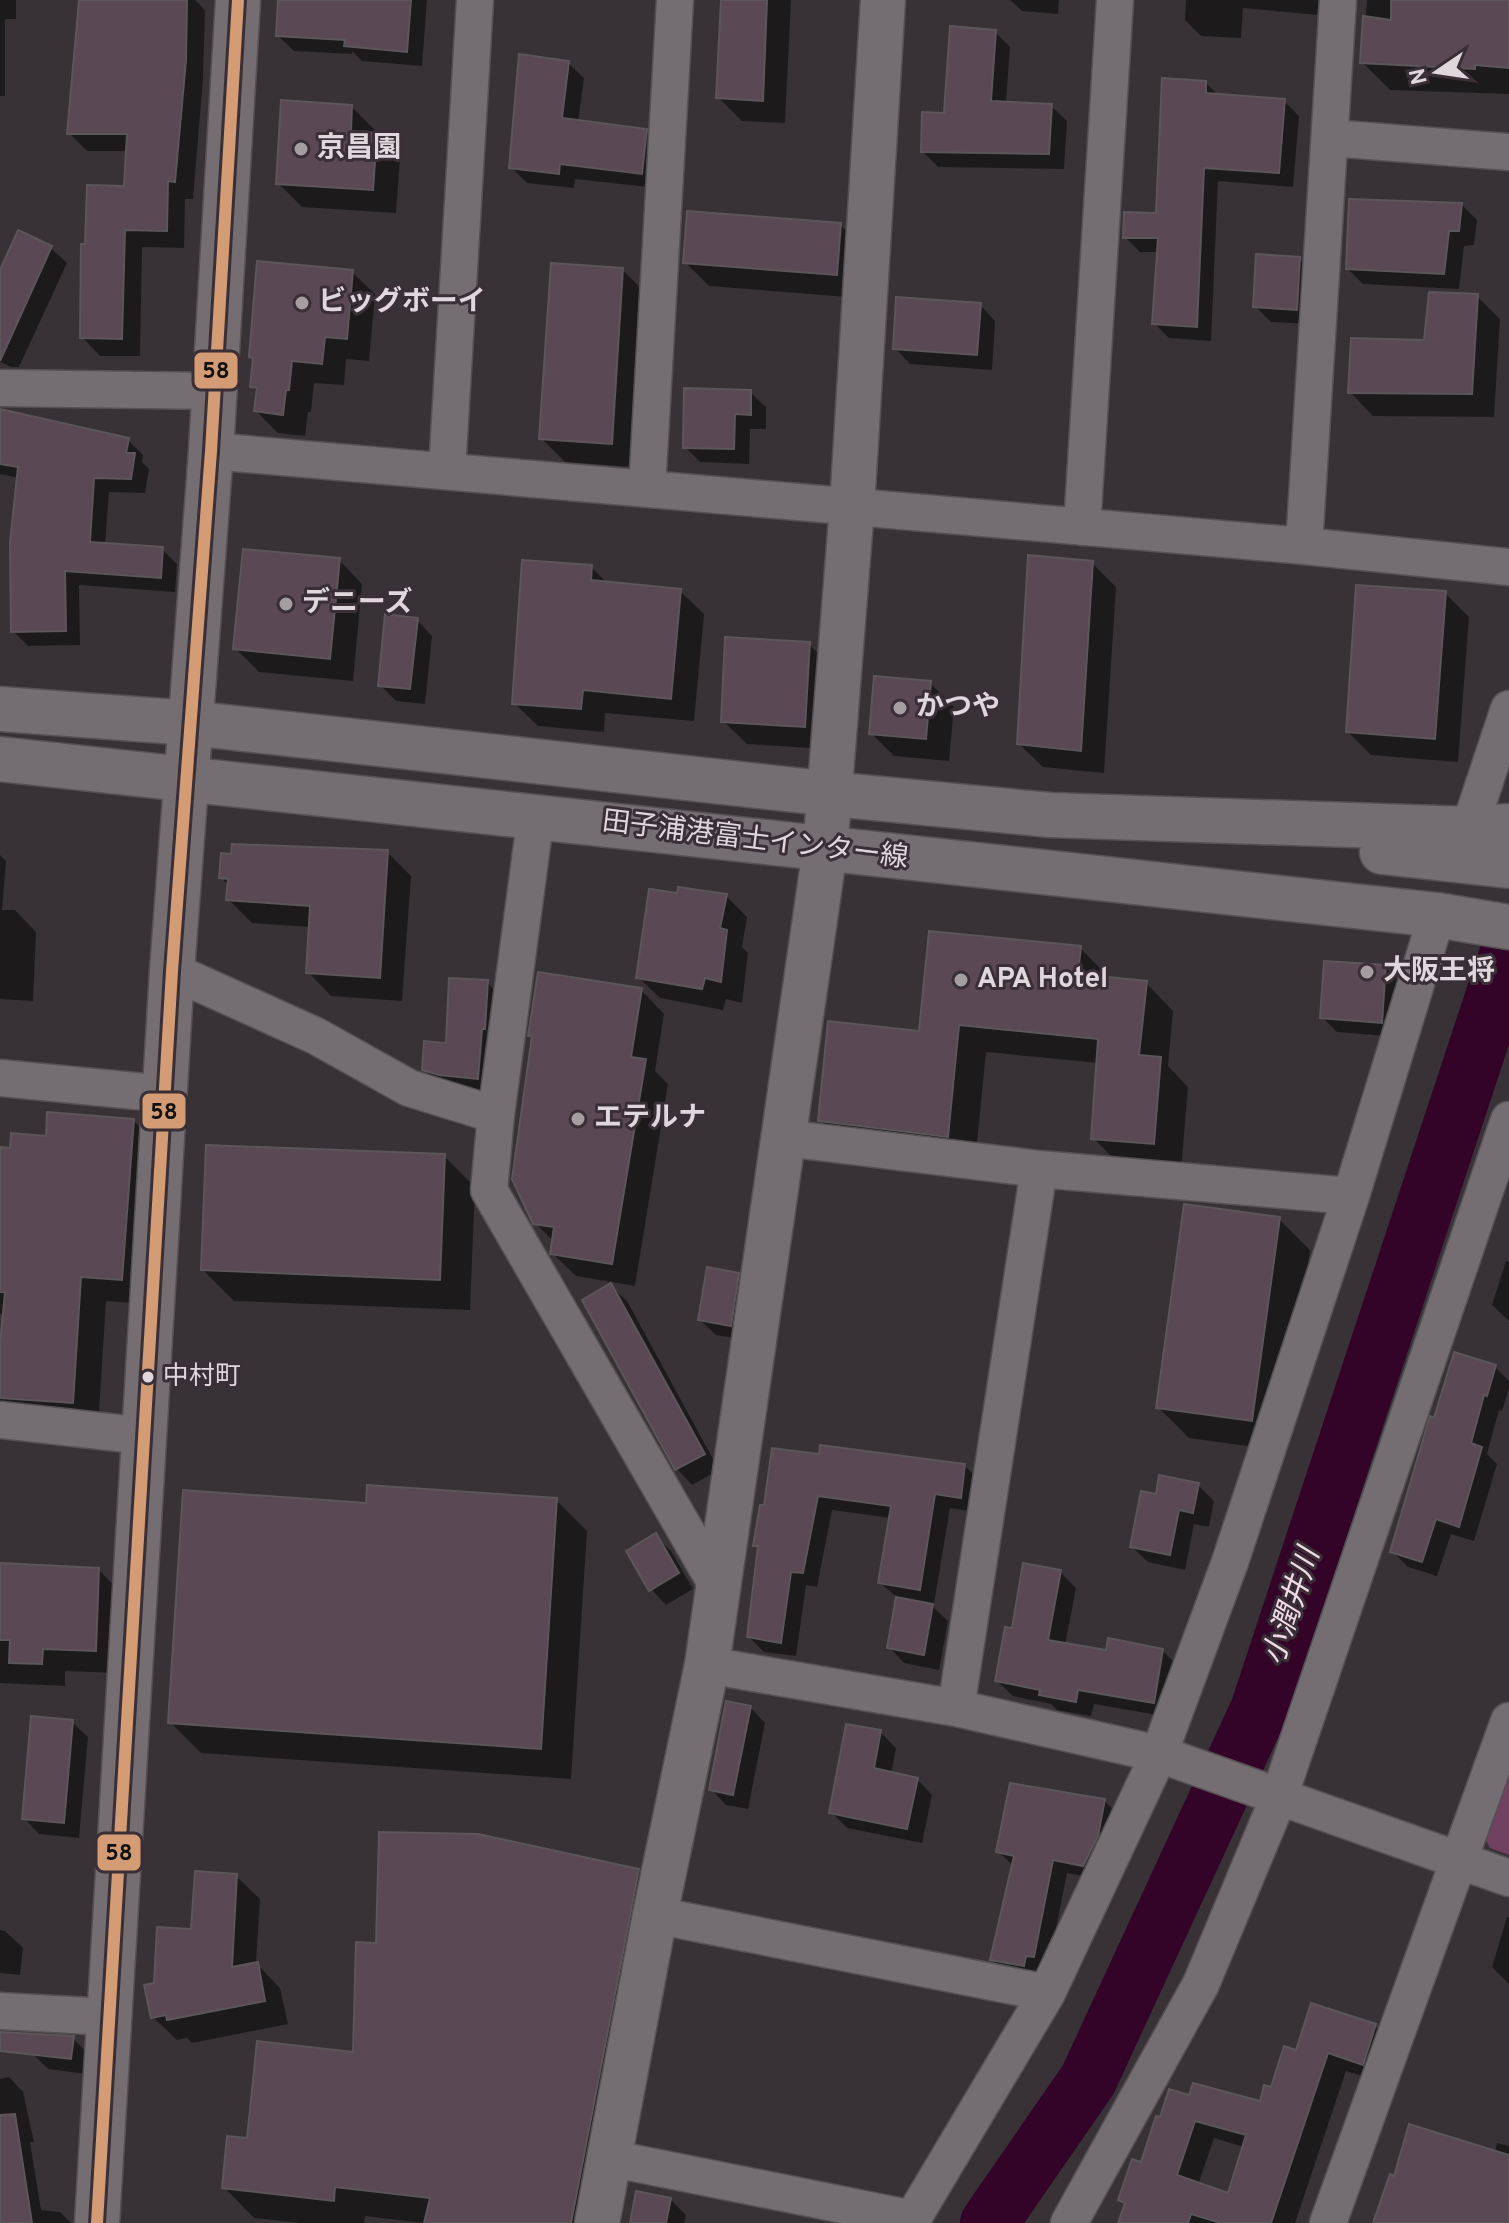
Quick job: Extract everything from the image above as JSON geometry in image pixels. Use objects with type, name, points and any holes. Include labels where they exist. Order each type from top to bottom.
[{"type":"street","points":[[97,2223],[172,971],[211,451],[238,0]]},
{"type":"street","points":[[447,471],[475,0]]},
{"type":"street","points":[[647,489],[675,0]]},
{"type":"street","points":[[597,2223],[655,1915],[707,1665],[825,850],[852,507],[883,0]]},
{"type":"street","points":[[1082,527],[1115,0]]},
{"type":"street","points":[[1304,546],[1338,0]]},
{"type":"street","points":[[1331,138],[1509,152]]},
{"type":"street","points":[[0,388],[214,391]]},
{"type":"street","points":[[211,451],[1304,546],[1509,567]]},
{"type":"street","name":"田子浦港富士インター線","points":[[0,709],[190,723],[831,794],[1050,815],[1489,827]]},
{"type":"street","points":[[1489,827],[1509,709]]},
{"type":"street","name":"田子浦港富士インター線","points":[[0,759],[1437,915],[1509,927]]},
{"type":"street","points":[[536,815],[489,1190],[717,1585]]},
{"type":"street","points":[[1050,815],[1509,866]]},
{"type":"street","points":[[609,2158],[911,2221],[1047,1993],[1168,1757],[1351,1196],[1437,915]]},
{"type":"street","points":[[172,971],[316,1036],[409,1088],[496,1115]]},
{"type":"street","points":[[0,1078],[166,1094]]},
{"type":"street","points":[[1069,2223],[1201,1984],[1267,1792],[1496,1200],[1509,1120]]},
{"type":"street","points":[[784,1138],[1039,1169],[1351,1196]]},
{"type":"street","points":[[956,1708],[1039,1169]]},
{"type":"street","points":[[0,1420],[145,1436]]},
{"type":"street","points":[[707,1665],[956,1708],[1168,1757],[1509,1878]]},
{"type":"street","points":[[1328,2223],[1509,1721]]},
{"type":"street","points":[[655,1915],[1047,1993]]},
{"type":"street","points":[[0,2011],[109,2017]]},
{"type":"shaded area","points":[[1509,1754],[1509,1855],[1490,1848],[1482,1832]]},
{"type":"building","points":[[79,0],[187,0],[186,60],[175,182],[168,181],[167,231],[125,230],[122,339],[80,338],[81,244],[85,244],[87,185],[124,186],[127,134],[67,134]]},
{"type":"building","points":[[278,0],[411,0],[407,52],[344,46],[345,40],[276,36]]},
{"type":"building","points":[[721,0],[767,0],[763,101],[716,98]]},
{"type":"building","points":[[1391,0],[1509,0],[1509,68],[1360,63],[1363,16],[1391,20]]},
{"type":"building","points":[[950,26],[996,30],[991,101],[1052,104],[1049,154],[921,152],[922,112],[944,113]]},
{"type":"building","points":[[519,54],[569,61],[562,118],[647,129],[642,174],[560,164],[559,174],[509,168]]},
{"type":"building","points":[[1162,78],[1206,81],[1206,93],[1285,99],[1279,173],[1204,168],[1197,327],[1152,324],[1158,238],[1123,238],[1124,212],[1156,213]]},
{"type":"building","points":[[281,100],[352,105],[351,131],[377,133],[373,190],[276,184]]},
{"type":"building","points":[[1349,199],[1462,203],[1459,231],[1449,231],[1444,274],[1346,269]]},
{"type":"building","points":[[687,211],[841,223],[837,275],[683,263]]},
{"type":"building","points":[[18,230],[52,246],[0,361],[0,270]]},
{"type":"building","points":[[1256,254],[1300,257],[1297,310],[1253,307]]},
{"type":"building","name":"ビッグボーイ","points":[[257,261],[353,270],[347,339],[325,337],[322,364],[292,361],[283,415],[254,411],[257,388],[250,387],[253,358],[249,357]]},
{"type":"building","points":[[551,263],[623,268],[612,444],[539,439]]},
{"type":"building","points":[[1429,292],[1478,294],[1472,394],[1348,393],[1351,338],[1424,340]]},
{"type":"building","points":[[896,297],[981,303],[977,355],[893,349]]},
{"type":"building","points":[[684,388],[751,390],[751,415],[735,414],[734,449],[683,448]]},
{"type":"building","points":[[0,409],[129,438],[126,453],[135,453],[131,479],[94,478],[90,542],[163,547],[161,578],[65,571],[66,631],[11,632],[10,542],[18,467],[0,464]]},
{"type":"building","name":"デニーズ","points":[[243,549],[340,558],[330,659],[233,649]]},
{"type":"building","points":[[1028,555],[1093,561],[1081,751],[1017,744]]},
{"type":"building","points":[[522,560],[592,565],[591,580],[681,589],[671,699],[583,690],[581,709],[512,704]]},
{"type":"building","points":[[1356,585],[1446,591],[1435,739],[1346,732]]},
{"type":"building","points":[[385,614],[418,618],[410,689],[378,686]]},
{"type":"building","points":[[725,637],[810,642],[805,727],[721,722]]},
{"type":"building","name":"かつや","points":[[874,676],[931,681],[926,739],[869,734]]},
{"type":"building","points":[[232,844],[388,850],[380,978],[306,973],[310,906],[226,900],[228,879],[219,878],[221,853],[231,854]]},
{"type":"building","points":[[678,887],[727,894],[720,928],[727,930],[721,982],[705,978],[702,989],[636,978],[649,889],[677,893]]},
{"type":"building","points":[[929,931],[1081,946],[1078,974],[1147,981],[1139,1055],[1161,1057],[1154,1144],[1091,1139],[1098,1039],[959,1025],[948,1137],[818,1121],[828,1021],[919,1031]]},
{"type":"building","points":[[1324,961],[1386,965],[1382,1023],[1320,1018]]},
{"type":"building","name":"エテルナ","points":[[538,972],[642,988],[631,1057],[646,1059],[612,1264],[550,1254],[554,1227],[533,1224],[512,1179]]},
{"type":"building","points":[[449,978],[488,980],[478,1079],[422,1070],[424,1041],[446,1043]]},
{"type":"building","points":[[47,1112],[134,1119],[122,1280],[81,1277],[73,1403],[0,1398],[0,1344],[5,1292],[0,1292],[0,1147],[10,1148],[11,1133],[46,1136]]},
{"type":"building","points":[[206,1145],[445,1154],[440,1280],[201,1270]]},
{"type":"building","points":[[1184,1204],[1280,1217],[1252,1421],[1156,1408]]},
{"type":"building","points":[[707,1267],[739,1273],[731,1326],[698,1320]]},
{"type":"building","points":[[611,1283],[705,1454],[675,1470],[582,1300]]},
{"type":"building","points":[[1454,1352],[1496,1365],[1471,1443],[1482,1447],[1459,1527],[1436,1519],[1422,1562],[1390,1552],[1430,1416],[1434,1418]]},
{"type":"building","points":[[820,1445],[965,1464],[961,1498],[935,1494],[920,1590],[878,1583],[891,1506],[818,1496],[803,1573],[791,1572],[781,1643],[747,1637],[758,1546],[753,1546],[760,1505],[764,1505],[772,1448],[819,1454]]},
{"type":"building","points":[[1159,1475],[1199,1483],[1193,1513],[1179,1510],[1170,1555],[1130,1547],[1141,1491],[1156,1494]]},
{"type":"building","points":[[367,1485],[557,1498],[541,1749],[168,1723],[183,1490],[366,1503]]},
{"type":"building","points":[[656,1533],[679,1573],[649,1591],[626,1551]]},
{"type":"building","points":[[0,1563],[99,1568],[96,1651],[43,1649],[42,1664],[9,1663],[10,1640],[0,1640]]},
{"type":"building","points":[[1023,1563],[1061,1570],[1048,1640],[1106,1650],[1108,1638],[1163,1649],[1154,1703],[1078,1690],[1076,1702],[1039,1695],[1040,1690],[995,1681],[1005,1627],[1012,1628]]},
{"type":"building","points":[[896,1597],[933,1604],[924,1655],[887,1648]]},
{"type":"building","points":[[726,1701],[751,1706],[733,1795],[709,1790]]},
{"type":"building","points":[[31,1716],[73,1720],[64,1823],[22,1819]]},
{"type":"building","points":[[846,1724],[881,1730],[874,1768],[918,1778],[907,1829],[829,1813]]},
{"type":"building","points":[[1010,1783],[1105,1799],[1098,1836],[1083,1866],[1053,1860],[1034,1957],[1026,1956],[1024,1966],[990,1960],[1014,1856],[996,1852]]},
{"type":"building","points":[[379,1832],[478,1834],[639,1869],[571,2223],[424,2223],[430,2198],[335,2187],[334,2201],[222,2188],[227,2136],[247,2138],[257,2041],[353,2052],[356,1942],[376,1943]]},
{"type":"building","points":[[195,1871],[237,1874],[232,1967],[258,1962],[265,2001],[167,2020],[166,2015],[151,2018],[144,1985],[154,1983],[157,1927],[191,1929]]},
{"type":"building","points":[[1311,2003],[1376,2024],[1363,2065],[1328,2053],[1271,2223],[1221,2223],[1191,2214],[1188,2223],[1118,2223],[1125,2203],[1118,2200],[1132,2159],[1141,2162],[1156,2116],[1160,2117],[1169,2089],[1189,2095],[1193,2083],[1260,2101],[1264,2085],[1271,2087],[1284,2046],[1296,2050]],"holes":[[[1195,2121],[1246,2135],[1228,2193],[1177,2175]]]},
{"type":"building","points":[[0,2032],[74,2036],[71,2059],[0,2051]]},
{"type":"building","points":[[15,2114],[32,2223],[0,2223],[0,2115]]},
{"type":"building","points":[[1409,2124],[1509,2155],[1509,2223],[1373,2223],[1390,2174],[1394,2176]]},
{"type":"building","points":[[636,2191],[671,2198],[666,2223],[630,2223]]},
{"type":"waterway","name":"小潤井川","points":[[989,2223],[1088,2080],[1259,1710],[1509,952]]},
{"type":"transit line","name":"58","points":[[97,2223],[172,971],[211,451],[238,0]]},
{"type":"place","name":"京昌園","points":[[301,149]]},
{"type":"place","name":"ビッグボーイ","points":[[302,303]]},
{"type":"place","name":"デニーズ","points":[[286,604]]},
{"type":"place","name":"かつや","points":[[900,708]]},
{"type":"place","name":"大阪王将","points":[[1367,972]]},
{"type":"place","name":"APA Hotel","points":[[961,980]]},
{"type":"place","name":"エテルナ","points":[[578,1119]]},
{"type":"place","name":"中村町","points":[[148,1377]]}]
